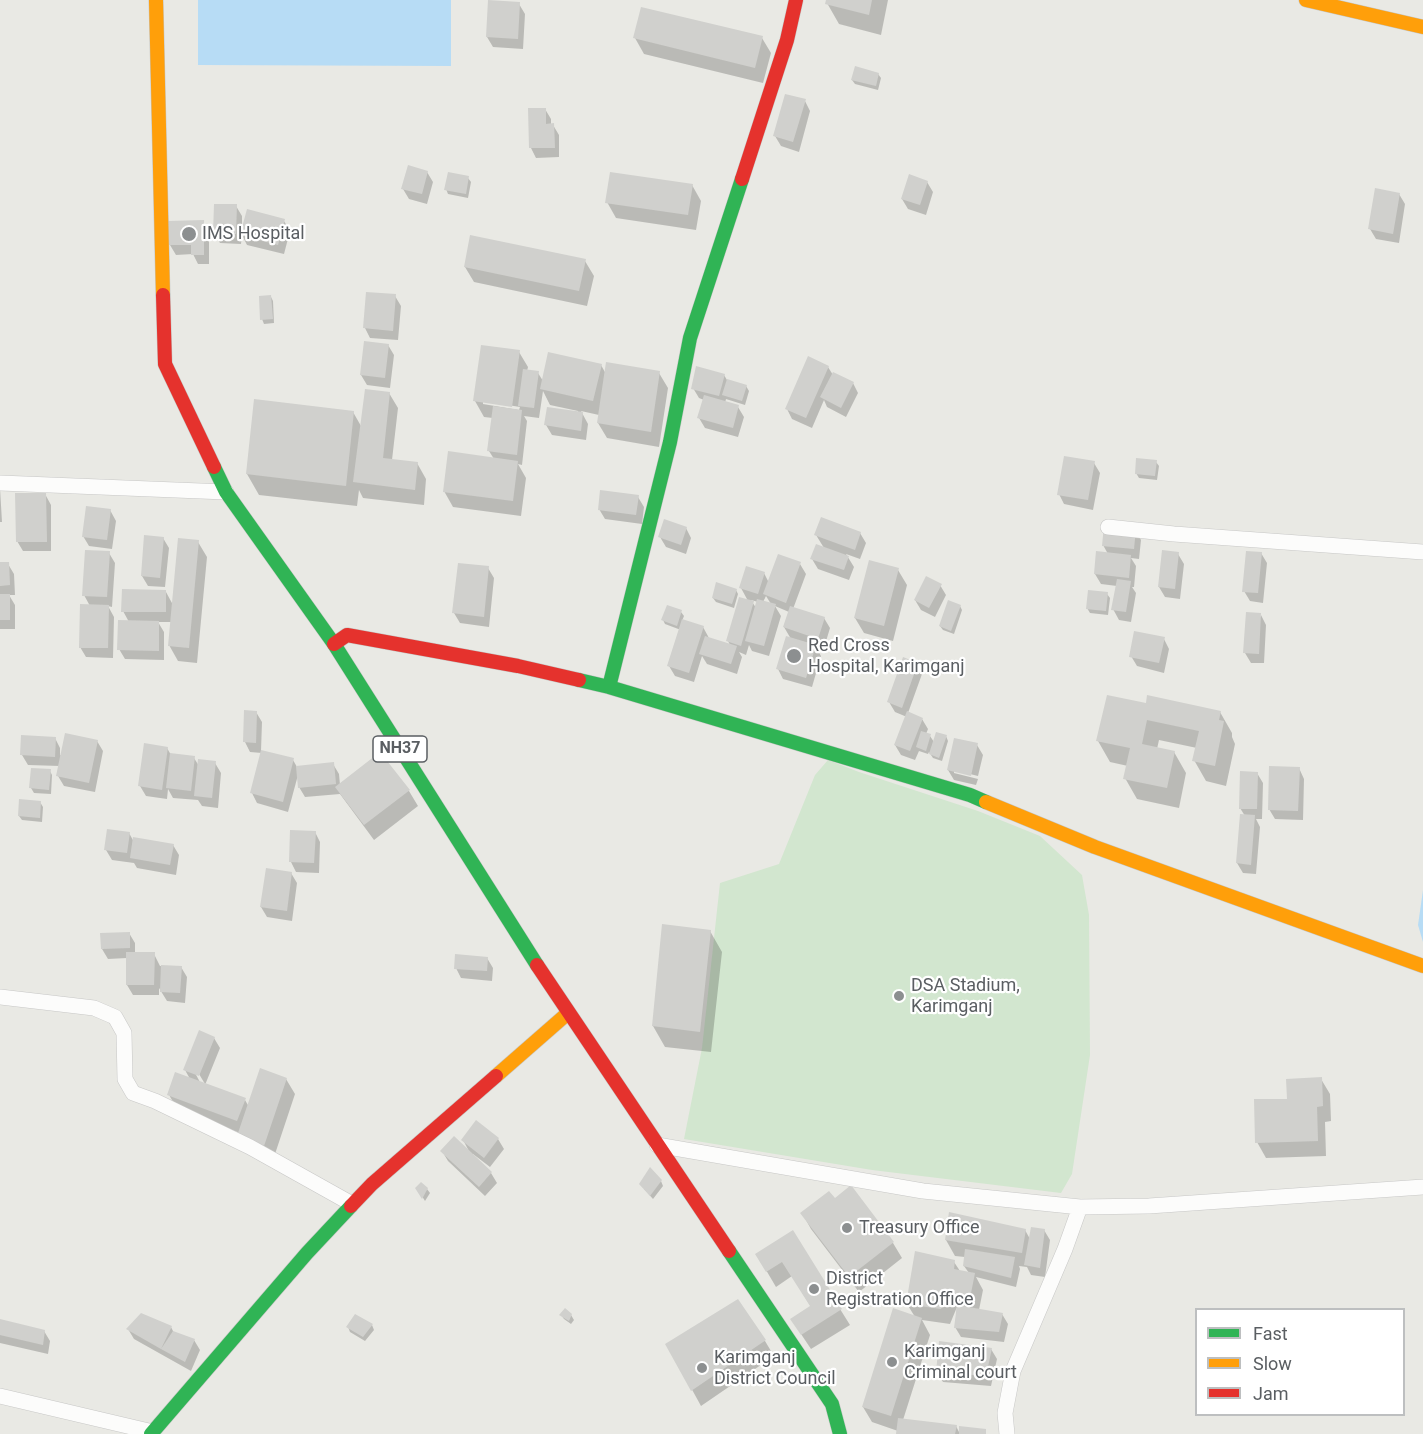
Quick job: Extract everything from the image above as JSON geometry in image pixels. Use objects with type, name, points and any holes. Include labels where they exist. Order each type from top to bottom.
[{"type":"main road","name":"NH37","points":[[156,0],[165,364],[226,492],[334,644],[568,1013],[832,1404],[840,1434]]},
{"type":"main road","points":[[609,687],[670,442],[690,339],[787,40],[796,0]]},
{"type":"main road","points":[[1306,0],[1423,27]]},
{"type":"main road","points":[[334,644],[347,635],[507,664],[609,687],[970,795],[1095,847],[1423,966]]},
{"type":"main road","points":[[152,1433],[352,1204],[568,1013]]},
{"type":"street","points":[[0,483],[226,492]]},
{"type":"street","points":[[1108,527],[1423,552]]},
{"type":"street","points":[[0,997],[94,1008],[115,1017],[124,1033],[125,1079],[133,1093],[155,1101],[250,1147],[352,1204]]},
{"type":"street","points":[[657,1145],[922,1191],[1080,1207],[1149,1206],[1423,1187]]},
{"type":"street","points":[[1007,1434],[1005,1413],[1012,1371],[1065,1249],[1080,1207]]},
{"type":"street","points":[[0,1396],[152,1433]]},
{"type":"green space","name":"DSA Stadium, Karimganj","points":[[828,760],[978,811],[1040,836],[1082,875],[1089,915],[1090,1055],[1072,1174],[1061,1193],[872,1170],[684,1139],[702,1048],[720,883],[779,864],[815,775]]},
{"type":"water","points":[[198,0],[451,0],[451,66],[198,65]]},
{"type":"water","points":[[1423,890],[1423,942],[1418,925]]},
{"type":"building","points":[[488,0],[520,2],[518,39],[486,37]]},
{"type":"building","points":[[826,0],[872,0],[869,15],[825,4]]},
{"type":"building","points":[[641,7],[763,36],[755,68],[633,38]]},
{"type":"building","points":[[855,66],[879,73],[876,86],[851,80]]},
{"type":"building","points":[[785,94],[806,99],[793,142],[773,136]]},
{"type":"building","points":[[528,108],[546,108],[546,124],[554,123],[555,148],[529,148]]},
{"type":"building","points":[[408,165],[428,171],[422,194],[401,189]]},
{"type":"building","points":[[448,172],[469,176],[466,194],[444,190]]},
{"type":"building","points":[[610,172],[693,184],[688,215],[605,203]]},
{"type":"building","points":[[909,174],[928,181],[920,205],[901,199]]},
{"type":"building","points":[[1375,188],[1400,193],[1393,234],[1368,229]]},
{"type":"building","points":[[214,204],[237,204],[236,234],[213,234]]},
{"type":"building","points":[[247,209],[285,219],[278,245],[240,235]]},
{"type":"building","points":[[204,220],[204,255],[191,255],[191,245],[169,245],[168,221]]},
{"type":"building","points":[[470,235],[586,259],[579,291],[464,267]]},
{"type":"building","points":[[366,292],[396,294],[393,331],[363,328]]},
{"type":"building","points":[[271,295],[273,319],[260,320],[259,296]]},
{"type":"building","points":[[364,341],[389,344],[385,378],[360,375]]},
{"type":"building","points":[[481,345],[520,350],[512,407],[473,401]]},
{"type":"building","points":[[548,352],[602,364],[593,401],[540,389]]},
{"type":"building","points":[[808,356],[829,366],[806,418],[785,409]]},
{"type":"building","points":[[606,362],[660,371],[651,432],[597,423]]},
{"type":"building","points":[[696,366],[725,374],[719,396],[691,389]]},
{"type":"building","points":[[523,369],[539,371],[534,408],[518,406]]},
{"type":"building","points":[[833,372],[854,382],[841,408],[820,397]]},
{"type":"building","points":[[727,379],[747,385],[742,401],[722,395]]},
{"type":"building","points":[[365,389],[390,392],[383,458],[418,462],[415,490],[353,482]]},
{"type":"building","points":[[704,395],[739,405],[733,428],[697,418]]},
{"type":"building","points":[[254,399],[354,411],[346,486],[246,474]]},
{"type":"building","points":[[493,406],[522,410],[517,455],[487,451]]},
{"type":"building","points":[[547,407],[583,412],[581,431],[544,425]]},
{"type":"building","points":[[448,451],[518,461],[513,501],[443,492]]},
{"type":"building","points":[[1064,456],[1095,461],[1088,500],[1057,495]]},
{"type":"building","points":[[1136,458],[1157,460],[1155,476],[1135,474]]},
{"type":"building","points":[[600,490],[639,495],[636,515],[598,510]]},
{"type":"building","points":[[15,493],[46,493],[47,542],[16,542]]},
{"type":"building","points":[[86,506],[111,509],[107,540],[82,537]]},
{"type":"building","points":[[821,517],[861,532],[855,550],[814,535]]},
{"type":"building","points":[[664,519],[687,527],[681,545],[658,537]]},
{"type":"building","points":[[1104,525],[1136,528],[1134,549],[1102,546]]},
{"type":"building","points":[[144,535],[164,537],[160,578],[141,576]]},
{"type":"building","points":[[178,538],[199,540],[189,648],[168,646]]},
{"type":"building","points":[[816,544],[849,556],[844,570],[810,559]]},
{"type":"building","points":[[85,550],[110,551],[107,597],[82,596]]},
{"type":"building","points":[[1162,550],[1179,552],[1175,589],[1158,587]]},
{"type":"building","points":[[1096,551],[1131,555],[1129,578],[1094,574]]},
{"type":"building","points":[[1246,551],[1262,552],[1258,593],[1242,592]]},
{"type":"building","points":[[778,554],[801,562],[786,603],[763,594]]},
{"type":"building","points":[[869,560],[899,568],[884,626],[854,618]]},
{"type":"building","points":[[0,562],[9,562],[10,585],[0,586]]},
{"type":"building","points":[[458,563],[489,566],[484,617],[452,613]]},
{"type":"building","points":[[746,566],[765,572],[758,594],[739,588]]},
{"type":"building","points":[[926,576],[942,584],[929,608],[914,600]]},
{"type":"building","points":[[1117,579],[1131,581],[1126,612],[1111,610]]},
{"type":"building","points":[[716,582],[737,589],[732,604],[712,598]]},
{"type":"building","points":[[122,589],[166,590],[166,612],[121,612]]},
{"type":"building","points":[[1088,590],[1108,592],[1106,611],[1086,609]]},
{"type":"building","points":[[0,594],[10,594],[10,620],[0,620]]},
{"type":"building","points":[[739,597],[754,601],[741,646],[726,641]]},
{"type":"building","points":[[757,599],[776,604],[764,646],[745,641]]},
{"type":"building","points":[[948,600],[961,605],[951,631],[939,626]]},
{"type":"building","points":[[80,604],[109,605],[108,648],[79,648]]},
{"type":"building","points":[[667,605],[682,610],[677,626],[661,620]]},
{"type":"building","points":[[790,606],[825,617],[818,639],[783,627]]},
{"type":"building","points":[[1246,612],[1261,613],[1259,654],[1243,653]]},
{"type":"building","points":[[682,619],[704,626],[689,673],[667,666]]},
{"type":"building","points":[[118,620],[159,621],[159,651],[117,650]]},
{"type":"building","points":[[1134,631],[1165,637],[1159,663],[1129,657]]},
{"type":"building","points":[[705,636],[737,646],[731,664],[699,654]]},
{"type":"building","points":[[786,636],[816,645],[806,678],[776,669]]},
{"type":"building","points":[[903,657],[918,663],[902,708],[887,702]]},
{"type":"building","points":[[1107,695],[1146,703],[1147,695],[1221,711],[1219,720],[1224,721],[1215,766],[1192,761],[1199,731],[1147,720],[1142,744],[1175,751],[1167,788],[1123,779],[1130,748],[1096,741]]},
{"type":"building","points":[[244,710],[257,711],[256,743],[243,742]]},
{"type":"building","points":[[907,711],[923,718],[910,751],[894,745]]},
{"type":"building","points":[[921,731],[931,734],[926,751],[916,747]]},
{"type":"building","points":[[936,732],[947,735],[939,758],[929,754]]},
{"type":"building","points":[[65,733],[98,740],[89,783],[56,776]]},
{"type":"building","points":[[21,735],[56,737],[55,757],[20,755]]},
{"type":"building","points":[[954,738],[978,743],[971,776],[947,770]]},
{"type":"building","points":[[144,743],[168,747],[162,790],[138,786]]},
{"type":"building","points":[[261,750],[294,758],[283,802],[250,793]]},
{"type":"building","points":[[380,752],[410,790],[364,825],[335,787]]},
{"type":"building","points":[[170,753],[195,756],[191,791],[166,788]]},
{"type":"building","points":[[198,759],[216,761],[212,798],[194,796]]},
{"type":"building","points":[[334,762],[336,784],[298,788],[296,766]]},
{"type":"building","points":[[1269,766],[1300,767],[1298,811],[1268,810]]},
{"type":"building","points":[[31,768],[51,769],[49,790],[29,788]]},
{"type":"building","points":[[1240,771],[1258,772],[1257,809],[1239,809]]},
{"type":"building","points":[[19,799],[41,801],[40,818],[18,816]]},
{"type":"building","points":[[1240,814],[1255,815],[1251,865],[1236,863]]},
{"type":"building","points":[[107,829],[130,832],[127,853],[104,850]]},
{"type":"building","points":[[290,830],[316,831],[314,863],[289,862]]},
{"type":"building","points":[[133,837],[174,844],[170,865],[130,858]]},
{"type":"building","points":[[266,868],[292,872],[287,911],[260,907]]},
{"type":"building","points":[[662,924],[711,930],[700,1032],[652,1026]]},
{"type":"building","points":[[130,932],[130,948],[101,949],[100,933]]},
{"type":"building","points":[[126,952],[155,952],[154,985],[126,985]]},
{"type":"building","points":[[455,954],[488,957],[487,971],[454,969]]},
{"type":"building","points":[[161,965],[182,966],[180,993],[160,992]]},
{"type":"building","points":[[199,1030],[215,1037],[199,1076],[183,1070]]},
{"type":"building","points":[[260,1068],[287,1078],[264,1146],[237,1136]]},
{"type":"building","points":[[175,1072],[246,1098],[237,1121],[167,1095]]},
{"type":"building","points":[[1322,1077],[1323,1106],[1317,1107],[1318,1141],[1255,1143],[1254,1099],[1287,1099],[1286,1079]]},
{"type":"building","points":[[476,1120],[499,1138],[484,1158],[461,1140]]},
{"type":"building","points":[[454,1136],[492,1172],[479,1187],[440,1151]]},
{"type":"building","points":[[650,1167],[662,1180],[650,1196],[639,1184]]},
{"type":"building","points":[[421,1182],[428,1188],[422,1199],[415,1188]]},
{"type":"building","name":"Treasury Office","points":[[851,1185],[894,1242],[849,1277],[800,1213],[829,1191],[835,1198]]},
{"type":"building","points":[[949,1212],[1026,1229],[1022,1253],[945,1240]]},
{"type":"building","points":[[1031,1227],[1045,1229],[1040,1268],[1024,1265]]},
{"type":"building","name":"District Registration Office","points":[[793,1230],[842,1309],[801,1335],[790,1319],[810,1306],[782,1262],[766,1272],[755,1254]]},
{"type":"building","points":[[965,1249],[1015,1257],[1011,1278],[963,1266]]},
{"type":"building","points":[[915,1251],[955,1260],[954,1269],[975,1273],[970,1298],[947,1295],[941,1309],[906,1304]]},
{"type":"building","name":"Karimganj District Council","points":[[738,1299],[766,1340],[691,1391],[665,1344]]},
{"type":"building","points":[[957,1305],[1003,1313],[999,1332],[954,1328]]},
{"type":"building","points":[[565,1308],[572,1314],[569,1321],[559,1315]]},
{"type":"building","name":"Karimganj Criminal court","points":[[893,1308],[922,1318],[891,1416],[862,1407]]},
{"type":"building","points":[[141,1313],[172,1326],[161,1349],[126,1329]]},
{"type":"building","points":[[355,1314],[373,1324],[363,1337],[346,1327]]},
{"type":"building","points":[[0,1319],[45,1330],[43,1345],[0,1335]]},
{"type":"building","points":[[173,1331],[195,1339],[185,1362],[161,1349]]},
{"type":"building","points":[[939,1341],[992,1348],[986,1376],[936,1372]]},
{"type":"building","points":[[898,1418],[957,1425],[955,1434],[896,1434]]},
{"type":"building","points":[[959,1426],[986,1429],[986,1434],[959,1434]]},
{"type":"traffic: fast","points":[[609,687],[670,442],[690,338],[742,179]]},
{"type":"traffic: fast","points":[[214,467],[226,492],[334,644],[537,965]]},
{"type":"traffic: fast","points":[[579,680],[970,795],[986,802]]},
{"type":"traffic: fast","points":[[151,1434],[307,1253],[351,1206]]},
{"type":"traffic: fast","points":[[729,1251],[832,1404],[840,1434]]},
{"type":"traffic: slow","points":[[156,0],[163,295]]},
{"type":"traffic: slow","points":[[1306,0],[1423,27]]},
{"type":"traffic: slow","points":[[986,802],[1095,847],[1423,966]]},
{"type":"traffic: slow","points":[[496,1076],[568,1013]]},
{"type":"traffic: jam","points":[[742,179],[787,40],[796,0]]},
{"type":"traffic: jam","points":[[163,295],[165,364],[214,467]]},
{"type":"traffic: jam","points":[[334,644],[347,635],[518,666],[579,680]]},
{"type":"traffic: jam","points":[[537,965],[729,1251]]},
{"type":"traffic: jam","points":[[351,1206],[372,1184],[496,1076]]},
{"type":"place","name":"IMS Hospital","points":[[189,234]]},
{"type":"place","name":"Red Cross Hospital, Karimganj","points":[[794,656]]},
{"type":"place","name":"DSA Stadium, Karimganj","points":[[899,996]]},
{"type":"place","name":"Treasury Office","points":[[847,1228]]},
{"type":"place","name":"District Registration Office","points":[[814,1289]]},
{"type":"place","name":"Karimganj Criminal court","points":[[892,1362]]},
{"type":"place","name":"Karimganj District Council","points":[[702,1368]]}]
